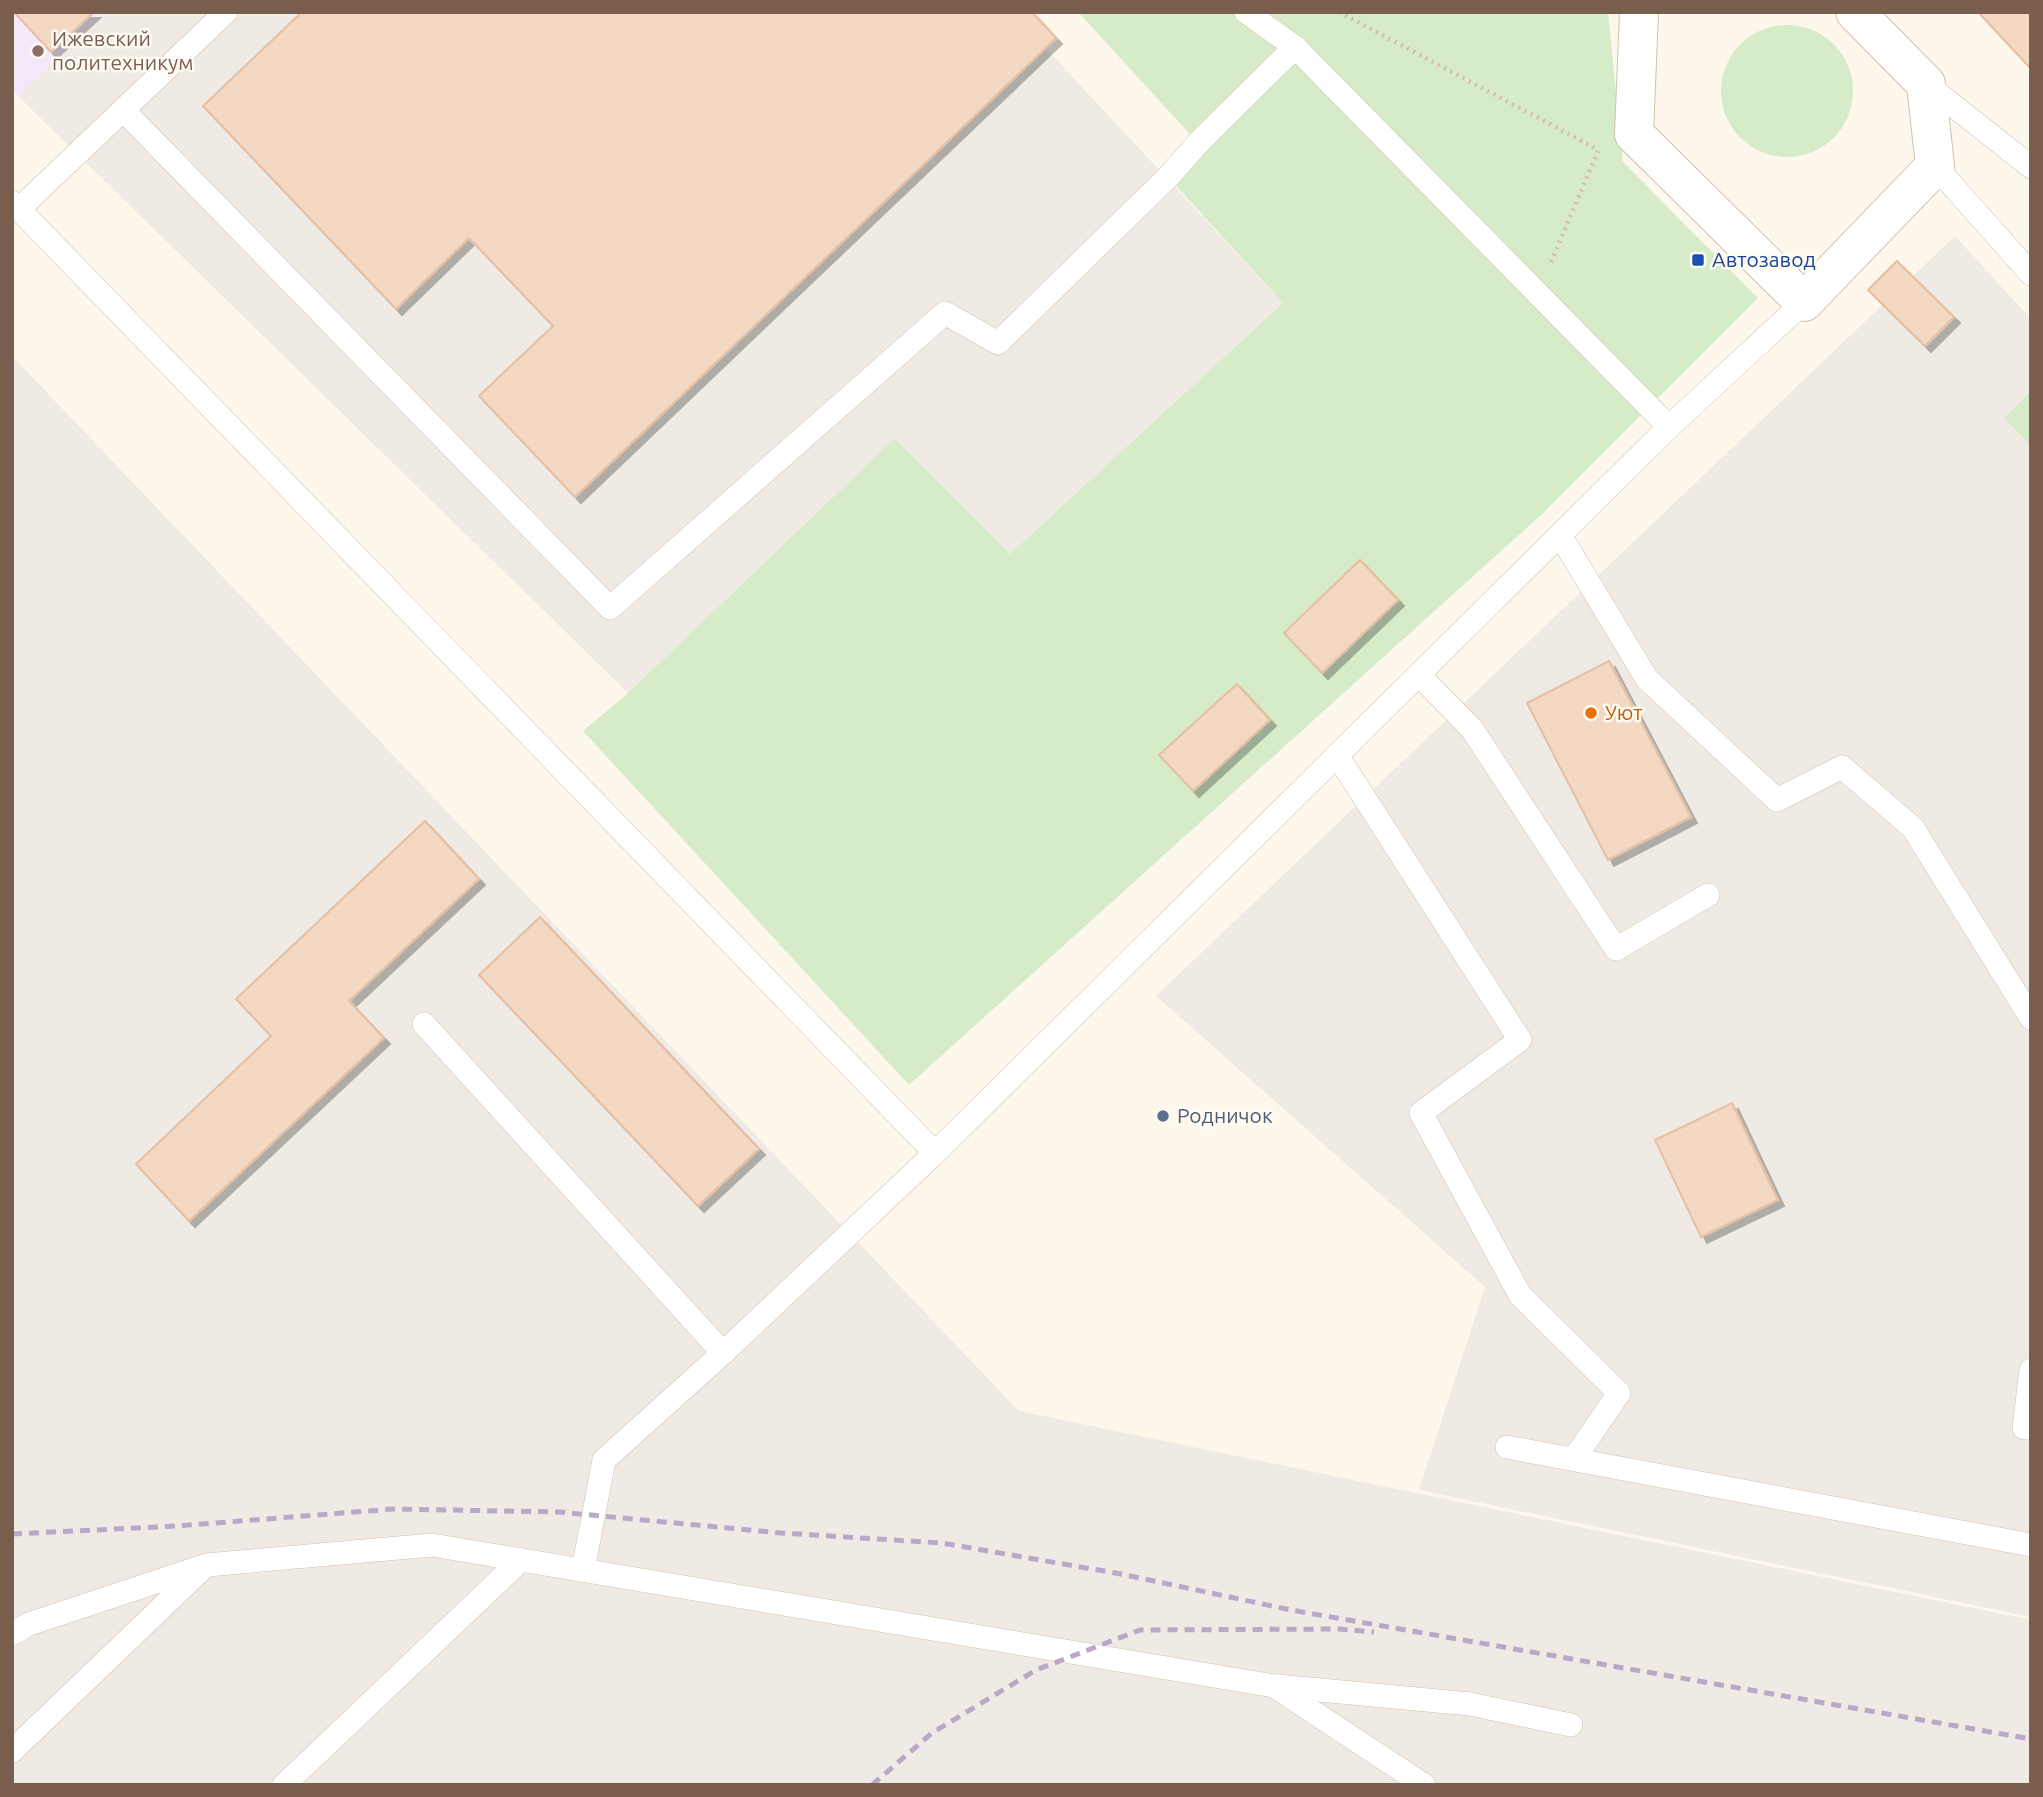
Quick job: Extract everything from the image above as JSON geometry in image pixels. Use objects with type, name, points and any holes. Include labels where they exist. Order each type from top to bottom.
[{"type":"street","points":[[1639,12],[1634,134],[1804,302],[1935,166],[1926,84],[1855,12]]},
{"type":"lane","points":[[226,12],[16,206],[935,1153]]},
{"type":"lane","points":[[1246,12],[1294,47],[1669,427]]},
{"type":"lane","points":[[123,110],[610,608],[945,313],[998,343],[1168,177],[1294,47]]},
{"type":"lane","points":[[1926,84],[2031,167]]},
{"type":"lane","points":[[1935,166],[2031,274]]},
{"type":"lane","points":[[583,1570],[604,1460],[723,1353],[935,1153],[1669,427],[1804,302]]},
{"type":"lane","points":[[1560,535],[1647,679],[1777,800],[1842,767],[1913,828],[2031,1018]]},
{"type":"lane","points":[[1419,675],[1472,729],[1616,948],[1708,895]]},
{"type":"lane","points":[[1337,755],[1520,1040],[1421,1113],[1520,1295],[1619,1394],[1574,1459]]},
{"type":"lane","points":[[425,1024],[723,1353]]},
{"type":"lane","points":[[2031,1370],[2024,1428],[2031,1428]]},
{"type":"lane","points":[[1507,1447],[2031,1545]]},
{"type":"lane","points":[[12,1634],[29,1625],[207,1565],[432,1545],[1273,1686],[1470,1704],[1571,1725]]},
{"type":"lane","points":[[284,1785],[521,1560]]},
{"type":"lane","points":[[12,1751],[207,1565]]},
{"type":"lane","points":[[1273,1686],[1424,1785]]},
{"type":"path","points":[[1339,12],[1598,150],[1538,294]]},
{"type":"shaded area","name":"Ижевский политехникум","points":[[12,12],[104,12],[18,96],[12,89]]},
{"type":"shaded area","points":[[105,12],[1012,12],[1283,303],[1010,554],[895,438],[628,693],[18,96]]},
{"type":"shaded area","points":[[1955,236],[2031,319],[2031,391],[2004,418],[2031,446],[2031,1617],[1419,1490],[1485,1287],[1156,996]]},
{"type":"shaded area","points":[[12,356],[1019,1411],[2031,1620],[2031,1785],[12,1785]]},
{"type":"green space","points":[[1078,12],[1608,12],[1623,162],[1758,298],[1541,515],[909,1085],[583,731],[628,693],[895,438],[1010,554],[1283,303],[1168,177],[1198,143]]},
{"type":"green space","points":[[1787,25],[1812,30],[1834,44],[1848,66],[1853,91],[1848,116],[1834,138],[1812,152],[1787,157],[1762,152],[1740,138],[1726,116],[1721,91],[1726,66],[1740,44],[1762,30]]},
{"type":"green space","points":[[2031,391],[2031,446],[2004,418]]},
{"type":"building","points":[[14,12],[94,12],[51,52]]},
{"type":"building","points":[[302,12],[1032,12],[1056,38],[575,497],[479,396],[553,326],[469,238],[396,309],[203,106]]},
{"type":"building","points":[[1978,12],[2031,12],[2031,69]]},
{"type":"building","points":[[1897,261],[1954,317],[1925,346],[1868,290]]},
{"type":"building","points":[[1360,560],[1398,600],[1322,673],[1284,633]]},
{"type":"building","points":[[1609,661],[1691,817],[1608,860],[1527,703]]},
{"type":"building","points":[[1237,684],[1270,720],[1193,791],[1159,755]]},
{"type":"building","points":[[425,821],[479,879],[349,1001],[384,1038],[189,1221],[136,1164],[271,1036],[236,999]]},
{"type":"building","points":[[540,917],[759,1149],[698,1206],[479,975]]},
{"type":"building","points":[[1732,1103],[1778,1200],[1701,1237],[1655,1140]]},
{"type":"railway","points":[[12,1534],[177,1526],[393,1509],[559,1512],[781,1533],[942,1543],[1121,1574],[1291,1610],[2031,1739]]},
{"type":"railway","points":[[872,1785],[932,1733],[1036,1670],[1140,1630],[1339,1629],[1374,1632]]},
{"type":"place","name":"Ижевский политехникум","points":[[38,51]]},
{"type":"place","name":"Автозавод","points":[[1698,260]]},
{"type":"place","name":"Уют","points":[[1591,713]]},
{"type":"place","name":"Родничок","points":[[1163,1116]]}]
